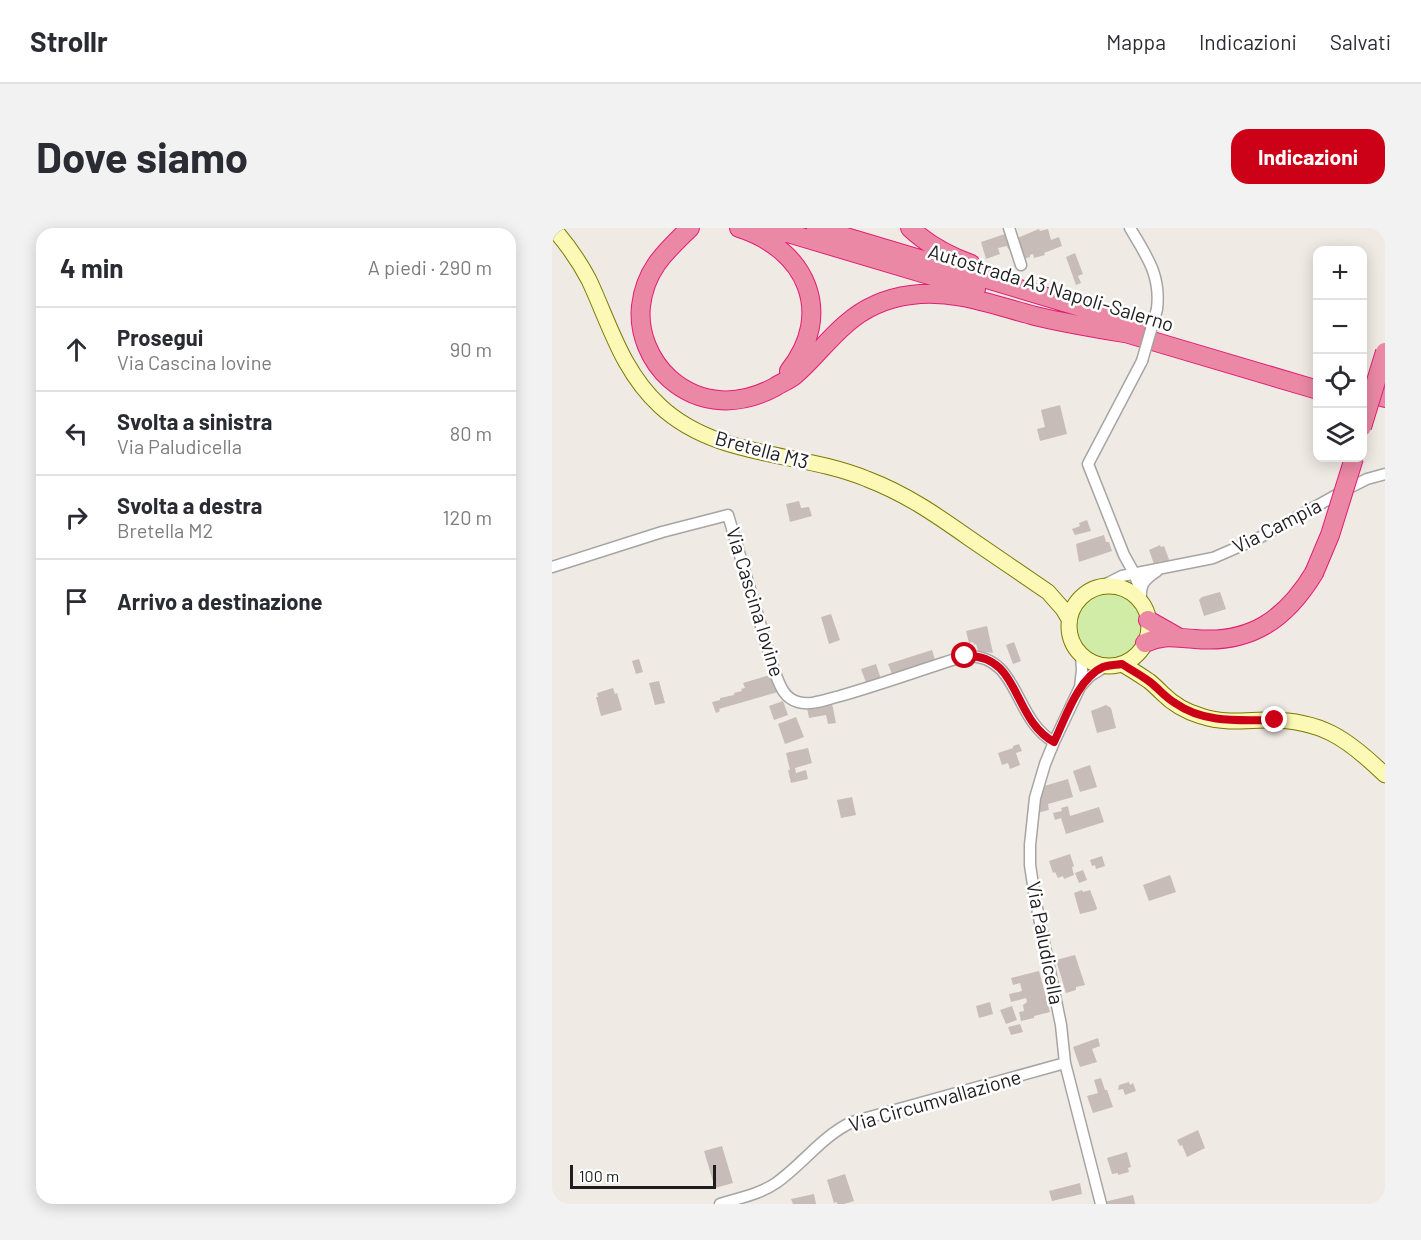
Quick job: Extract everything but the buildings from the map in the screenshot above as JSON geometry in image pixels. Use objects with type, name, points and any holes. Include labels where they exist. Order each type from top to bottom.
[{"type":"highway","points":[[690,228],[656,262],[648,277],[642,293],[641,327],[652,358],[663,373],[677,385],[693,394],[712,399],[741,400],[762,394],[792,377],[814,358],[846,324],[862,312],[878,303],[910,295],[928,293],[962,296],[1078,325],[1126,327]]},
{"type":"highway","points":[[739,228],[768,240],[794,262],[802,275],[811,304],[809,333],[804,348],[798,360],[776,386]]},
{"type":"highway","name":"Autostrada A3 Napoli-Salerno","points":[[771,228],[1126,327],[1313,376]]},
{"type":"highway","name":"Autostrada A3 Napoli-Salerno","points":[[816,228],[1313,389]]},
{"type":"highway","points":[[910,228],[945,253],[967,263],[1086,302],[1126,327]]},
{"type":"highway","points":[[1367,411],[1385,352]]},
{"type":"highway","points":[[1367,393],[1385,398]]},
{"type":"highway","points":[[1367,405],[1385,410]]},
{"type":"highway","points":[[1143,646],[1155,638],[1164,636],[1207,640],[1224,639],[1253,631],[1282,614],[1295,601],[1314,573],[1330,535],[1353,462]]},
{"type":"highway","points":[[1148,620],[1180,637]]},
{"type":"street","name":"Bretella M3","points":[[553,228],[576,258],[589,281],[620,352],[633,374],[645,390],[678,419],[716,440],[741,448],[830,467],[896,490],[1048,592],[1069,619]]},
{"type":"street","points":[[1009,228],[1021,265]]},
{"type":"street","points":[[1124,555],[1124,567],[1106,584],[1083,595],[1072,610],[1069,619],[1070,638],[1081,654],[1091,662],[1106,666],[1122,664],[1135,656],[1143,646],[1149,628],[1134,573],[1124,555],[1088,464],[1142,361],[1157,309],[1156,278],[1130,228]]},
{"type":"street","name":"Via Campia","points":[[1106,584],[1134,573],[1213,558],[1259,538],[1367,479],[1385,474]]},
{"type":"street","name":"Via Cascina Iovine","points":[[552,567],[662,532],[728,515],[774,670],[788,697],[799,702],[819,701],[965,656],[977,655],[994,662],[1002,669],[1026,714],[1044,737],[1054,742]]},
{"type":"street","points":[[1141,596],[1142,583],[1156,572],[1166,568]]},
{"type":"street","points":[[1106,584],[1118,587],[1135,596],[1141,596]]},
{"type":"street","name":"Bretella M3","points":[[1048,592],[1083,595]]},
{"type":"street","points":[[1143,646],[1144,664],[1150,682]]},
{"type":"street","name":"Via Paludicella","points":[[1080,687],[1081,654]]},
{"type":"street","points":[[1122,664],[1150,682],[1175,704],[1203,717],[1234,721],[1288,721],[1309,724],[1324,730],[1342,738],[1385,775]]},
{"type":"street","name":"Via Paludicella","points":[[1101,1204],[1065,1063],[1061,1025],[1030,865],[1030,838],[1035,798],[1054,742],[1080,687],[1090,676],[1106,666]]},
{"type":"street","name":"Via Circumvallazione","points":[[720,1204],[771,1186],[832,1134],[852,1122],[1065,1063]]},
{"type":"green space","points":[[1109,593],[1122,596],[1132,603],[1139,613],[1142,626],[1139,639],[1132,649],[1122,656],[1109,659],[1096,656],[1086,649],[1079,639],[1076,626],[1079,613],[1086,603],[1096,596]]},
{"type":"route","points":[[965,656],[977,655],[986,658],[1002,669],[1026,714],[1044,737],[1054,742],[1080,687],[1097,670],[1122,664],[1150,682],[1175,704],[1203,717],[1234,721],[1275,720]]}]
